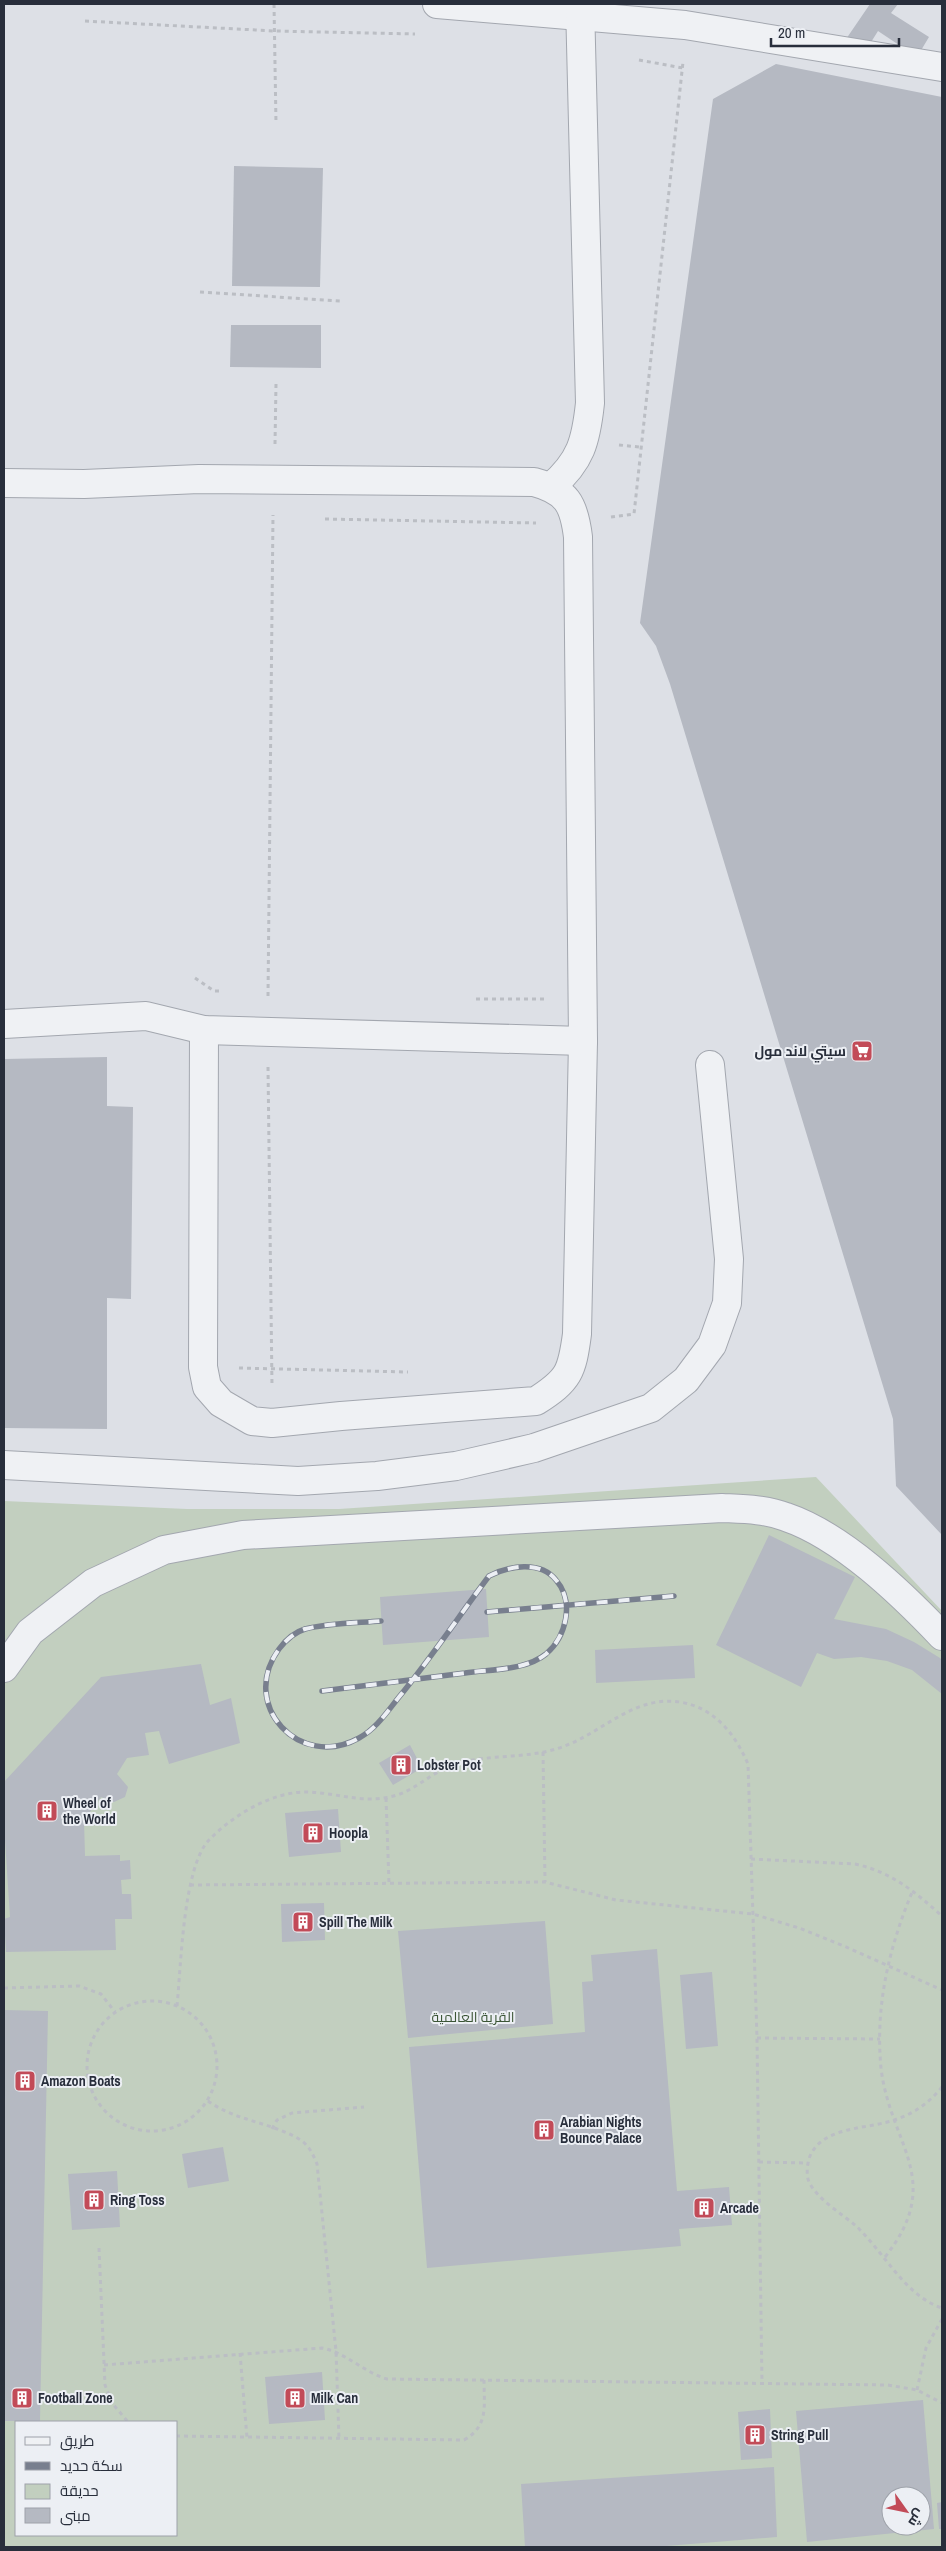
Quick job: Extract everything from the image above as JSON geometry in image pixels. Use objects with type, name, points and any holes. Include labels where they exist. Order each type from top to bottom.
[{"type":"lane","points":[[437,4],[580,9],[942,67]]},
{"type":"lane","points":[[551,487],[569,471],[578,456],[584,441],[590,403],[580,9]]},
{"type":"lane","points":[[4,483],[84,484],[199,479],[534,482],[551,487],[565,497],[572,508],[578,536],[583,1041],[577,1334],[574,1362],[560,1385],[536,1401],[341,1416],[272,1424],[252,1421],[220,1403],[207,1387],[203,1367],[204,1030]]},
{"type":"lane","points":[[4,1024],[146,1016],[204,1030],[583,1041]]},
{"type":"lane","points":[[4,1465],[298,1481],[377,1476],[456,1466],[534,1448],[651,1408],[686,1380],[712,1344],[727,1303],[729,1259],[710,1065]]},
{"type":"lane","points":[[4,1668],[30,1632],[93,1583],[164,1550],[242,1536],[722,1508],[753,1510],[784,1516],[814,1528],[841,1545],[942,1636]]},
{"type":"path","points":[[274,4],[276,124]]},
{"type":"path","points":[[85,21],[274,30],[420,34]]},
{"type":"path","points":[[320,519],[545,523],[552,519],[576,520],[634,514],[683,68],[686,25]]},
{"type":"path","points":[[637,60],[683,68]]},
{"type":"path","points":[[200,292],[340,301]]},
{"type":"path","points":[[272,1424],[267,1032],[276,384]]},
{"type":"path","points":[[264,517],[282,517]]},
{"type":"path","points":[[195,978],[214,991],[223,992]]},
{"type":"path","points":[[259,993],[277,994]]},
{"type":"path","points":[[467,999],[583,998]]},
{"type":"path","points":[[203,1367],[410,1372]]},
{"type":"path","points":[[177,2006],[190,1886],[198,1855],[218,1831],[249,1810],[267,1801],[308,1792],[370,1800],[386,1798],[402,1794],[436,1772],[458,1763],[543,1752],[578,1740],[632,1709],[647,1704],[679,1702],[702,1710],[728,1729],[739,1742],[748,1764],[757,2038],[762,2384]]},
{"type":"path","points":[[543,1752],[545,1882]]},
{"type":"path","points":[[386,1798],[389,1883]]},
{"type":"path","points":[[751,1859],[855,1864],[885,1874],[913,1890],[942,1916]]},
{"type":"path","points":[[190,1886],[545,1882],[632,1903],[753,1914],[799,1928],[942,1990]]},
{"type":"path","points":[[885,2257],[899,2240],[908,2222],[914,2201],[912,2159],[885,2095],[880,2040],[881,2002],[888,1966],[897,1927],[913,1890]]},
{"type":"path","points":[[4,1988],[79,1986],[101,1994],[115,2012]]},
{"type":"path","points":[[157,2001],[177,2006],[196,2017],[210,2036],[218,2057],[216,2079],[208,2101],[194,2117],[176,2127],[155,2132],[134,2130],[115,2120],[100,2106],[90,2088],[86,2067],[90,2045],[100,2026],[115,2012],[135,2003],[157,2001]]},
{"type":"path","points":[[757,2038],[880,2040]]},
{"type":"path","points":[[942,2087],[934,2097],[913,2112],[896,2120],[829,2136],[814,2147],[807,2163],[809,2181],[819,2196],[843,2214],[885,2257],[915,2294],[930,2304],[942,2308]]},
{"type":"path","points":[[208,2101],[229,2114],[299,2139],[313,2154],[317,2164],[336,2351],[338,2439]]},
{"type":"path","points":[[272,2129],[277,2120],[292,2113],[364,2107]]},
{"type":"path","points":[[759,2162],[807,2163]]},
{"type":"path","points":[[100,2248],[105,2385],[112,2403],[127,2421]]},
{"type":"path","points":[[917,2390],[926,2348],[942,2319]]},
{"type":"path","points":[[104,2365],[309,2347],[336,2351],[373,2375],[387,2379],[888,2385],[917,2390],[942,2403]]},
{"type":"path","points":[[240,2353],[247,2438]]},
{"type":"path","points":[[178,2436],[464,2440],[474,2434],[482,2424],[484,2380]]},
{"type":"green space","name":"القرية العالمية","points":[[816,1477],[942,1611],[942,2547],[4,2547],[4,1501],[187,1509],[339,1509]]},
{"type":"building","points":[[870,4],[898,4],[891,13],[929,37],[917,57],[878,31],[868,47],[842,45]]},
{"type":"building","name":"سيتي لاند مول","points":[[776,64],[942,97],[942,1535],[896,1486],[893,1419],[670,684],[656,646],[640,623],[713,99]]},
{"type":"building","points":[[234,166],[323,168],[320,287],[232,286]]},
{"type":"building","points":[[231,325],[321,325],[321,368],[230,367]]},
{"type":"building","points":[[107,1057],[107,1106],[133,1107],[131,1299],[107,1298],[107,1429],[4,1428],[4,1059]]},
{"type":"building","points":[[769,1535],[855,1577],[834,1619],[886,1629],[914,1642],[940,1658],[942,1660],[942,1694],[912,1670],[887,1661],[861,1657],[834,1659],[817,1653],[801,1687],[716,1645]]},
{"type":"building","points":[[486,1589],[489,1637],[383,1645],[380,1597]]},
{"type":"building","points":[[693,1645],[695,1678],[596,1683],[595,1650]]},
{"type":"building","name":"Wheel of the World","points":[[201,1664],[210,1705],[231,1698],[240,1743],[169,1764],[159,1731],[145,1733],[149,1755],[127,1758],[117,1774],[128,1787],[125,1797],[114,1802],[101,1797],[84,1820],[85,1856],[120,1855],[120,1861],[130,1860],[131,1879],[121,1880],[122,1894],[131,1894],[132,1919],[115,1919],[116,1950],[6,1952],[4,1919],[10,1917],[4,1825],[4,1782],[101,1677]]},
{"type":"building","name":"Lobster Pot","points":[[410,1745],[422,1768],[393,1785],[379,1763]]},
{"type":"building","name":"Hoopla","points":[[338,1809],[341,1852],[289,1857],[285,1813]]},
{"type":"building","name":"Spill The Milk","points":[[324,1903],[325,1940],[282,1942],[281,1904]]},
{"type":"building","points":[[545,1921],[553,2024],[408,2038],[398,1931]]},
{"type":"building","name":"Arabian Nights Bounce Palace","points":[[657,1949],[677,2191],[729,2187],[732,2225],[679,2229],[681,2246],[427,2268],[409,2047],[585,2032],[582,1982],[593,1981],[591,1955]]},
{"type":"building","points":[[712,1972],[718,2046],[686,2049],[680,1975]]},
{"type":"building","points":[[4,2010],[48,2011],[40,2421],[4,2421]]},
{"type":"building","points":[[223,2147],[229,2181],[188,2188],[182,2154]]},
{"type":"building","name":"Ring Toss","points":[[117,2171],[120,2227],[72,2230],[68,2174]]},
{"type":"building","name":"Milk Can","points":[[322,2372],[325,2420],[269,2424],[265,2377]]},
{"type":"building","points":[[923,2400],[930,2486],[881,2486],[881,2534],[807,2542],[796,2411]]},
{"type":"building","name":"String Pull","points":[[770,2409],[772,2458],[741,2460],[738,2412]]},
{"type":"building","points":[[774,2467],[777,2537],[654,2547],[525,2547],[521,2484]]},
{"type":"building","points":[[931,2494],[934,2529],[931,2529]]},
{"type":"building","points":[[942,2502],[942,2529],[939,2529],[937,2503]]},
{"type":"railway","points":[[322,1691],[412,1680],[430,1678],[447,1675],[507,1668],[528,1664],[546,1654],[559,1638],[566,1619],[565,1598],[556,1580],[542,1570],[524,1567],[497,1572],[489,1576],[434,1652],[422,1667],[411,1682],[381,1720],[371,1730],[359,1738],[337,1746],[316,1746],[297,1739],[282,1727],[271,1710],[266,1691],[268,1670],[284,1643],[305,1629],[333,1624],[381,1621]]},
{"type":"railway","points":[[487,1612],[674,1596]]},
{"type":"place","name":"سيتي لاند مول","points":[[862,1051]]},
{"type":"place","name":"Lobster Pot","points":[[401,1765]]},
{"type":"place","name":"Wheel of the World","points":[[47,1811]]},
{"type":"place","name":"Hoopla","points":[[313,1833]]},
{"type":"place","name":"Spill The Milk","points":[[303,1922]]},
{"type":"place","name":"Amazon Boats","points":[[25,2081]]},
{"type":"place","name":"Arabian Nights Bounce Palace","points":[[544,2130]]},
{"type":"place","name":"Ring Toss","points":[[94,2200]]},
{"type":"place","name":"Arcade","points":[[704,2208]]},
{"type":"place","name":"Football Zone","points":[[22,2398]]},
{"type":"place","name":"Milk Can","points":[[295,2398]]},
{"type":"place","name":"String Pull","points":[[755,2435]]}]
